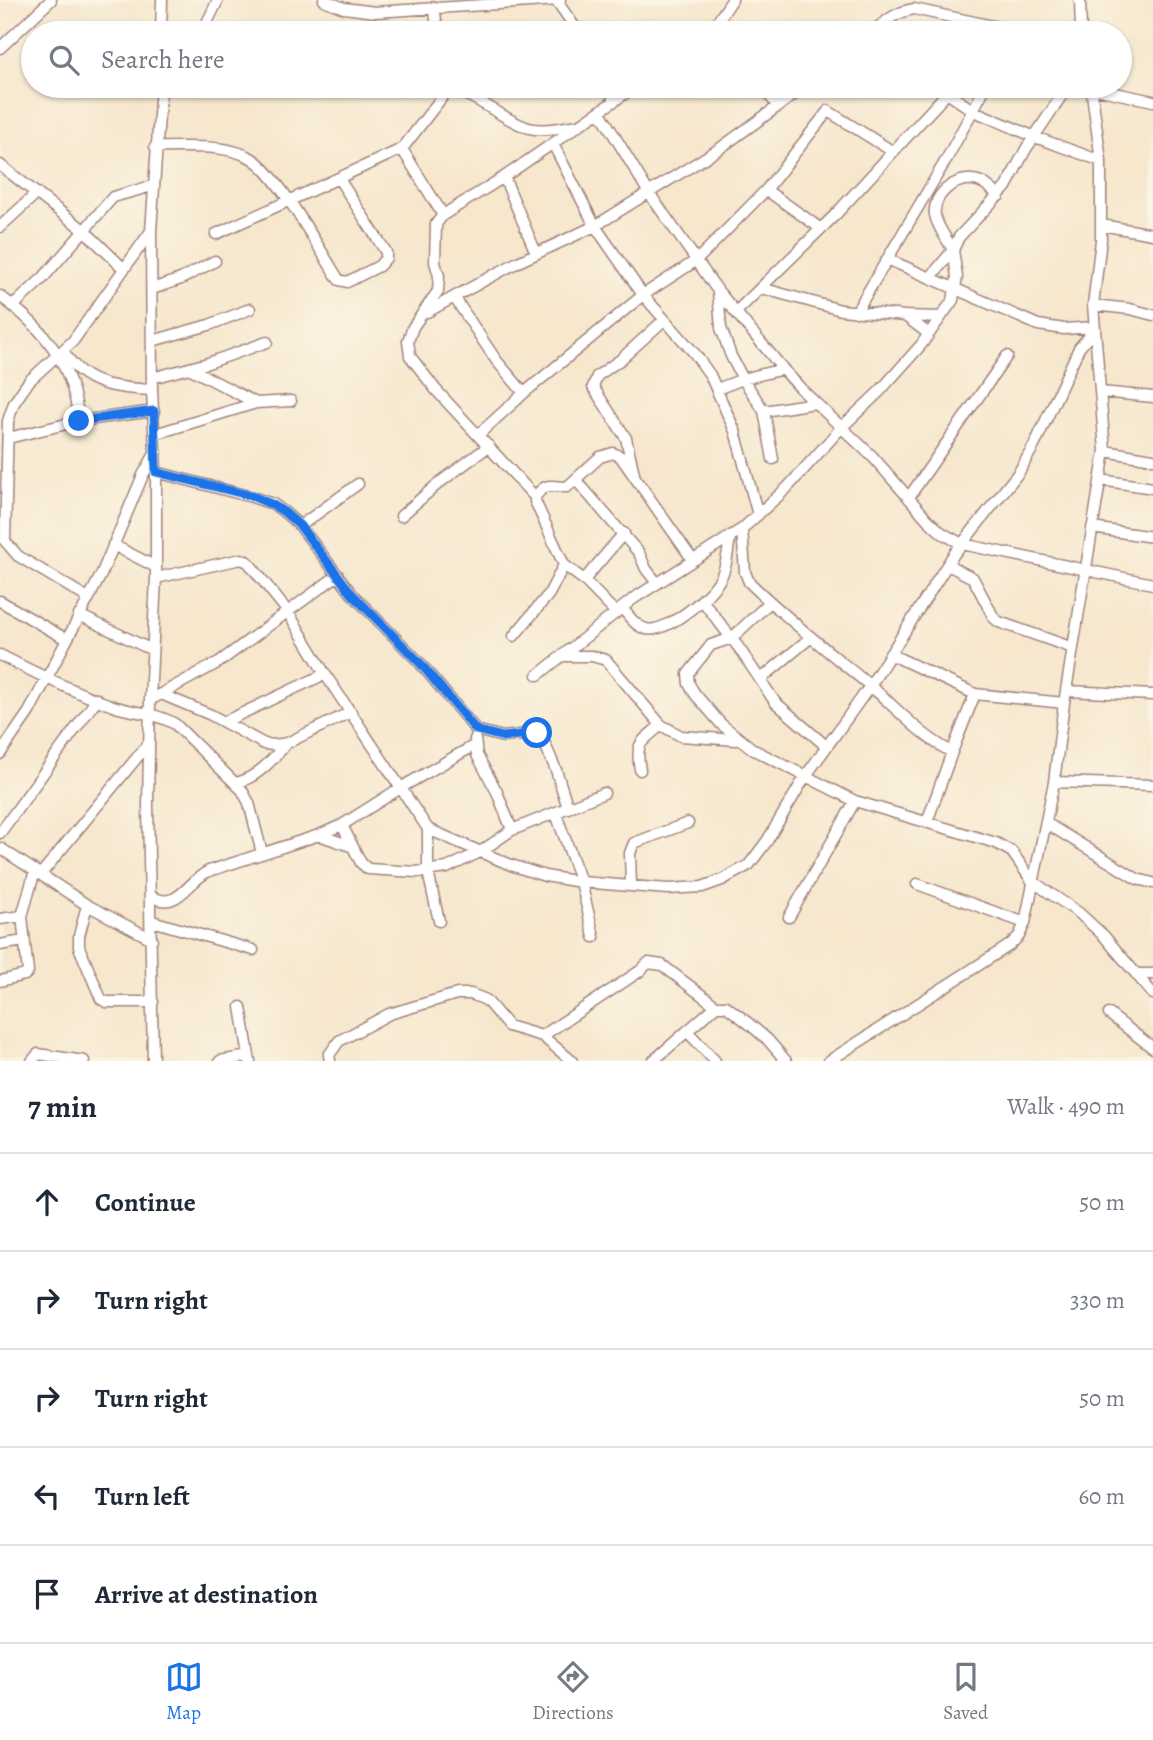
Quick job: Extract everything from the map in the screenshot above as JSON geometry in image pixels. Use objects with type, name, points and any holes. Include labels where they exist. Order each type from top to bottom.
[{"type":"street","points":[[29,21],[51,0]]},
{"type":"street","points":[[161,21],[162,0]]},
{"type":"street","points":[[208,21],[218,0]]},
{"type":"street","points":[[324,0],[344,8],[375,12],[494,2],[558,0],[571,21]]},
{"type":"street","points":[[372,0],[375,12]]},
{"type":"street","points":[[721,21],[732,0]]},
{"type":"street","points":[[1080,0],[1081,21]]},
{"type":"street","points":[[434,7],[436,21]]},
{"type":"street","points":[[886,21],[901,11],[914,9],[965,21]]},
{"type":"street","points":[[0,48],[21,28]]},
{"type":"street","points":[[1132,96],[1153,101]]},
{"type":"street","points":[[153,1061],[148,805],[156,573],[156,452],[152,390],[151,231],[160,98]]},
{"type":"street","points":[[216,234],[402,149],[439,98]]},
{"type":"street","points":[[473,98],[505,118],[528,127],[536,129],[581,125]]},
{"type":"street","points":[[619,98],[443,215],[436,224],[435,232],[438,291],[413,327],[408,341],[410,356],[436,390],[535,497],[564,565],[635,624],[655,630],[702,600],[721,578],[730,536]]},
{"type":"street","points":[[772,98],[778,107]]},
{"type":"street","points":[[422,316],[536,253],[595,226],[719,149],[790,98]]},
{"type":"street","points":[[736,312],[836,214],[940,98]]},
{"type":"street","points":[[956,98],[974,111],[1101,162]]},
{"type":"street","points":[[856,312],[980,98]]},
{"type":"street","points":[[930,278],[953,250],[970,223],[999,196],[1060,98]]},
{"type":"street","points":[[829,1061],[1010,945],[1019,936],[1025,923],[1054,782],[1105,451],[1093,305],[1101,240],[1101,162],[1092,98]]},
{"type":"street","points":[[479,434],[524,393],[643,295],[697,260],[766,190],[828,111],[892,151]]},
{"type":"street","points":[[600,112],[649,193],[718,291],[783,369],[873,457],[942,533],[962,544],[1153,584]]},
{"type":"street","points":[[553,144],[595,226],[643,295],[695,354],[717,389],[735,431],[758,515]]},
{"type":"street","points":[[155,147],[211,149],[251,158],[262,166],[289,200],[339,280],[347,282],[379,266],[386,258],[386,252],[339,179]]},
{"type":"street","points":[[402,149],[443,215]]},
{"type":"street","points":[[0,165],[85,231],[124,269]]},
{"type":"street","points":[[504,177],[536,253]]},
{"type":"street","points":[[538,675],[619,610],[692,559],[742,529],[787,488],[841,428],[880,391],[929,334],[953,300],[956,287],[953,250],[935,214],[946,188],[958,181],[982,182],[999,196]]},
{"type":"street","points":[[13,306],[43,278],[113,197],[152,186]]},
{"type":"street","points":[[766,190],[820,228]]},
{"type":"street","points":[[0,227],[37,193]]},
{"type":"street","points":[[1101,225],[1153,234]]},
{"type":"street","points":[[88,598],[3,545],[8,421],[19,393],[34,376],[61,354],[86,325],[151,231]]},
{"type":"street","points":[[887,259],[1026,320],[1051,328],[1095,328]]},
{"type":"street","points":[[152,289],[181,279],[215,261]]},
{"type":"street","points":[[761,288],[856,312],[942,317]]},
{"type":"street","points":[[718,291],[721,328],[731,356],[764,411],[773,459]]},
{"type":"street","points":[[0,296],[82,375],[128,389],[152,390]]},
{"type":"street","points":[[454,297],[496,360],[524,393]]},
{"type":"street","points":[[1093,305],[1130,309],[1153,315]]},
{"type":"street","points":[[152,341],[209,325],[250,309]]},
{"type":"street","points":[[905,316],[929,334]]},
{"type":"street","points":[[634,476],[626,438],[593,387],[597,376],[620,360],[664,320]]},
{"type":"street","points":[[428,829],[545,876],[581,882],[667,889],[702,887],[722,880],[749,865],[962,544],[1024,463],[1079,348],[1095,328]]},
{"type":"street","points":[[1070,329],[1079,348]]},
{"type":"street","points":[[152,378],[267,342]]},
{"type":"street","points":[[61,354],[74,390],[79,421]]},
{"type":"street","points":[[909,497],[1007,356]]},
{"type":"street","points":[[189,368],[256,403]]},
{"type":"street","points":[[717,389],[783,369]]},
{"type":"street","points":[[1101,392],[1153,397]]},
{"type":"street","points":[[155,433],[256,403],[291,401]]},
{"type":"street","points":[[764,411],[815,403]]},
{"type":"street","points":[[8,438],[79,421],[154,411]]},
{"type":"street","points":[[401,516],[439,483],[489,446]]},
{"type":"street","points":[[1105,451],[1153,459]]},
{"type":"street","points":[[0,754],[29,712],[88,598],[156,452]]},
{"type":"street","points":[[535,497],[548,484],[567,487],[600,457],[613,453],[620,456],[692,559]]},
{"type":"street","points":[[156,472],[262,500],[284,512],[300,526],[366,609],[420,663],[476,730],[503,737],[537,733],[541,735],[568,808]]},
{"type":"street","points":[[576,480],[624,533],[657,583]]},
{"type":"street","points":[[1101,480],[1153,488]]},
{"type":"street","points":[[300,526],[358,484]]},
{"type":"street","points":[[1092,528],[1153,537]]},
{"type":"street","points":[[742,529],[745,572],[749,582],[810,638],[870,685],[939,746],[952,752]]},
{"type":"street","points":[[584,580],[624,533]]},
{"type":"street","points":[[113,545],[156,573],[241,559],[248,562],[288,612],[325,674],[428,829],[428,872],[439,921]]},
{"type":"street","points":[[514,636],[549,593],[564,565]]},
{"type":"street","points":[[948,565],[973,578],[994,618],[999,622],[1073,648]]},
{"type":"street","points":[[150,701],[219,662],[338,575]]},
{"type":"street","points":[[702,600],[732,638],[775,702],[826,746]]},
{"type":"street","points":[[0,601],[66,639]]},
{"type":"street","points":[[770,602],[732,638],[711,645],[688,674],[687,679],[695,694],[721,724],[739,740],[855,801],[996,843],[1012,852],[1032,881],[1079,913],[1104,936],[1153,994]]},
{"type":"street","points":[[79,615],[152,650]]},
{"type":"street","points":[[761,679],[810,638]]},
{"type":"street","points":[[890,654],[975,694],[1065,697],[1153,695]]},
{"type":"street","points":[[0,655],[45,678],[97,699],[176,724],[237,783],[249,803],[262,853]]},
{"type":"street","points":[[563,656],[592,656],[606,660],[661,725],[681,736],[739,740]]},
{"type":"street","points":[[224,722],[325,674]]},
{"type":"street","points":[[161,694],[224,722],[264,744],[287,743]]},
{"type":"street","points":[[927,822],[975,694]]},
{"type":"street","points":[[0,833],[97,699]]},
{"type":"street","points":[[237,783],[255,776],[287,743],[351,712]]},
{"type":"street","points":[[640,770],[638,747],[661,725]]},
{"type":"street","points":[[476,730],[477,755],[512,830]]},
{"type":"street","points":[[0,981],[27,974],[22,916],[38,873],[149,743]]},
{"type":"street","points":[[151,896],[160,902],[169,902],[177,898],[197,877],[342,825],[475,745]]},
{"type":"street","points":[[1054,782],[1153,785]]},
{"type":"street","points":[[342,825],[351,846],[368,869],[428,872],[447,868],[480,852],[512,830],[604,793]]},
{"type":"street","points":[[789,917],[855,801]]},
{"type":"street","points":[[556,814],[581,882],[594,937]]},
{"type":"street","points":[[631,886],[630,853],[634,843],[688,823]]},
{"type":"street","points":[[1046,823],[1137,879],[1153,883]]},
{"type":"street","points":[[318,835],[351,846]]},
{"type":"street","points":[[0,848],[87,905],[152,939]]},
{"type":"street","points":[[916,884],[1025,923]]},
{"type":"street","points":[[87,905],[79,947],[101,999],[106,1002],[153,1002]]},
{"type":"street","points":[[0,919],[22,916]]},
{"type":"street","points":[[152,921],[253,950]]},
{"type":"street","points":[[0,945],[24,941]]},
{"type":"street","points":[[542,1036],[653,962],[688,983],[716,1006],[726,1006],[747,1021],[786,1061]]},
{"type":"street","points":[[1138,974],[1153,974]]},
{"type":"street","points":[[330,1061],[329,1055],[339,1041],[389,1014],[457,994],[471,994],[486,1000],[508,1026],[542,1036],[572,1061]]},
{"type":"street","points":[[653,1061],[716,1006]]},
{"type":"street","points":[[220,1061],[250,1058],[241,1007]]},
{"type":"street","points":[[1109,1014],[1153,1048]]},
{"type":"street","points":[[687,1031],[715,1061]]},
{"type":"street","points":[[32,1061],[38,1054],[84,1061]]},
{"type":"route","points":[[79,421],[154,411],[156,472],[252,496],[284,512],[300,526],[352,594],[420,663],[476,730],[503,737],[537,733]]}]
